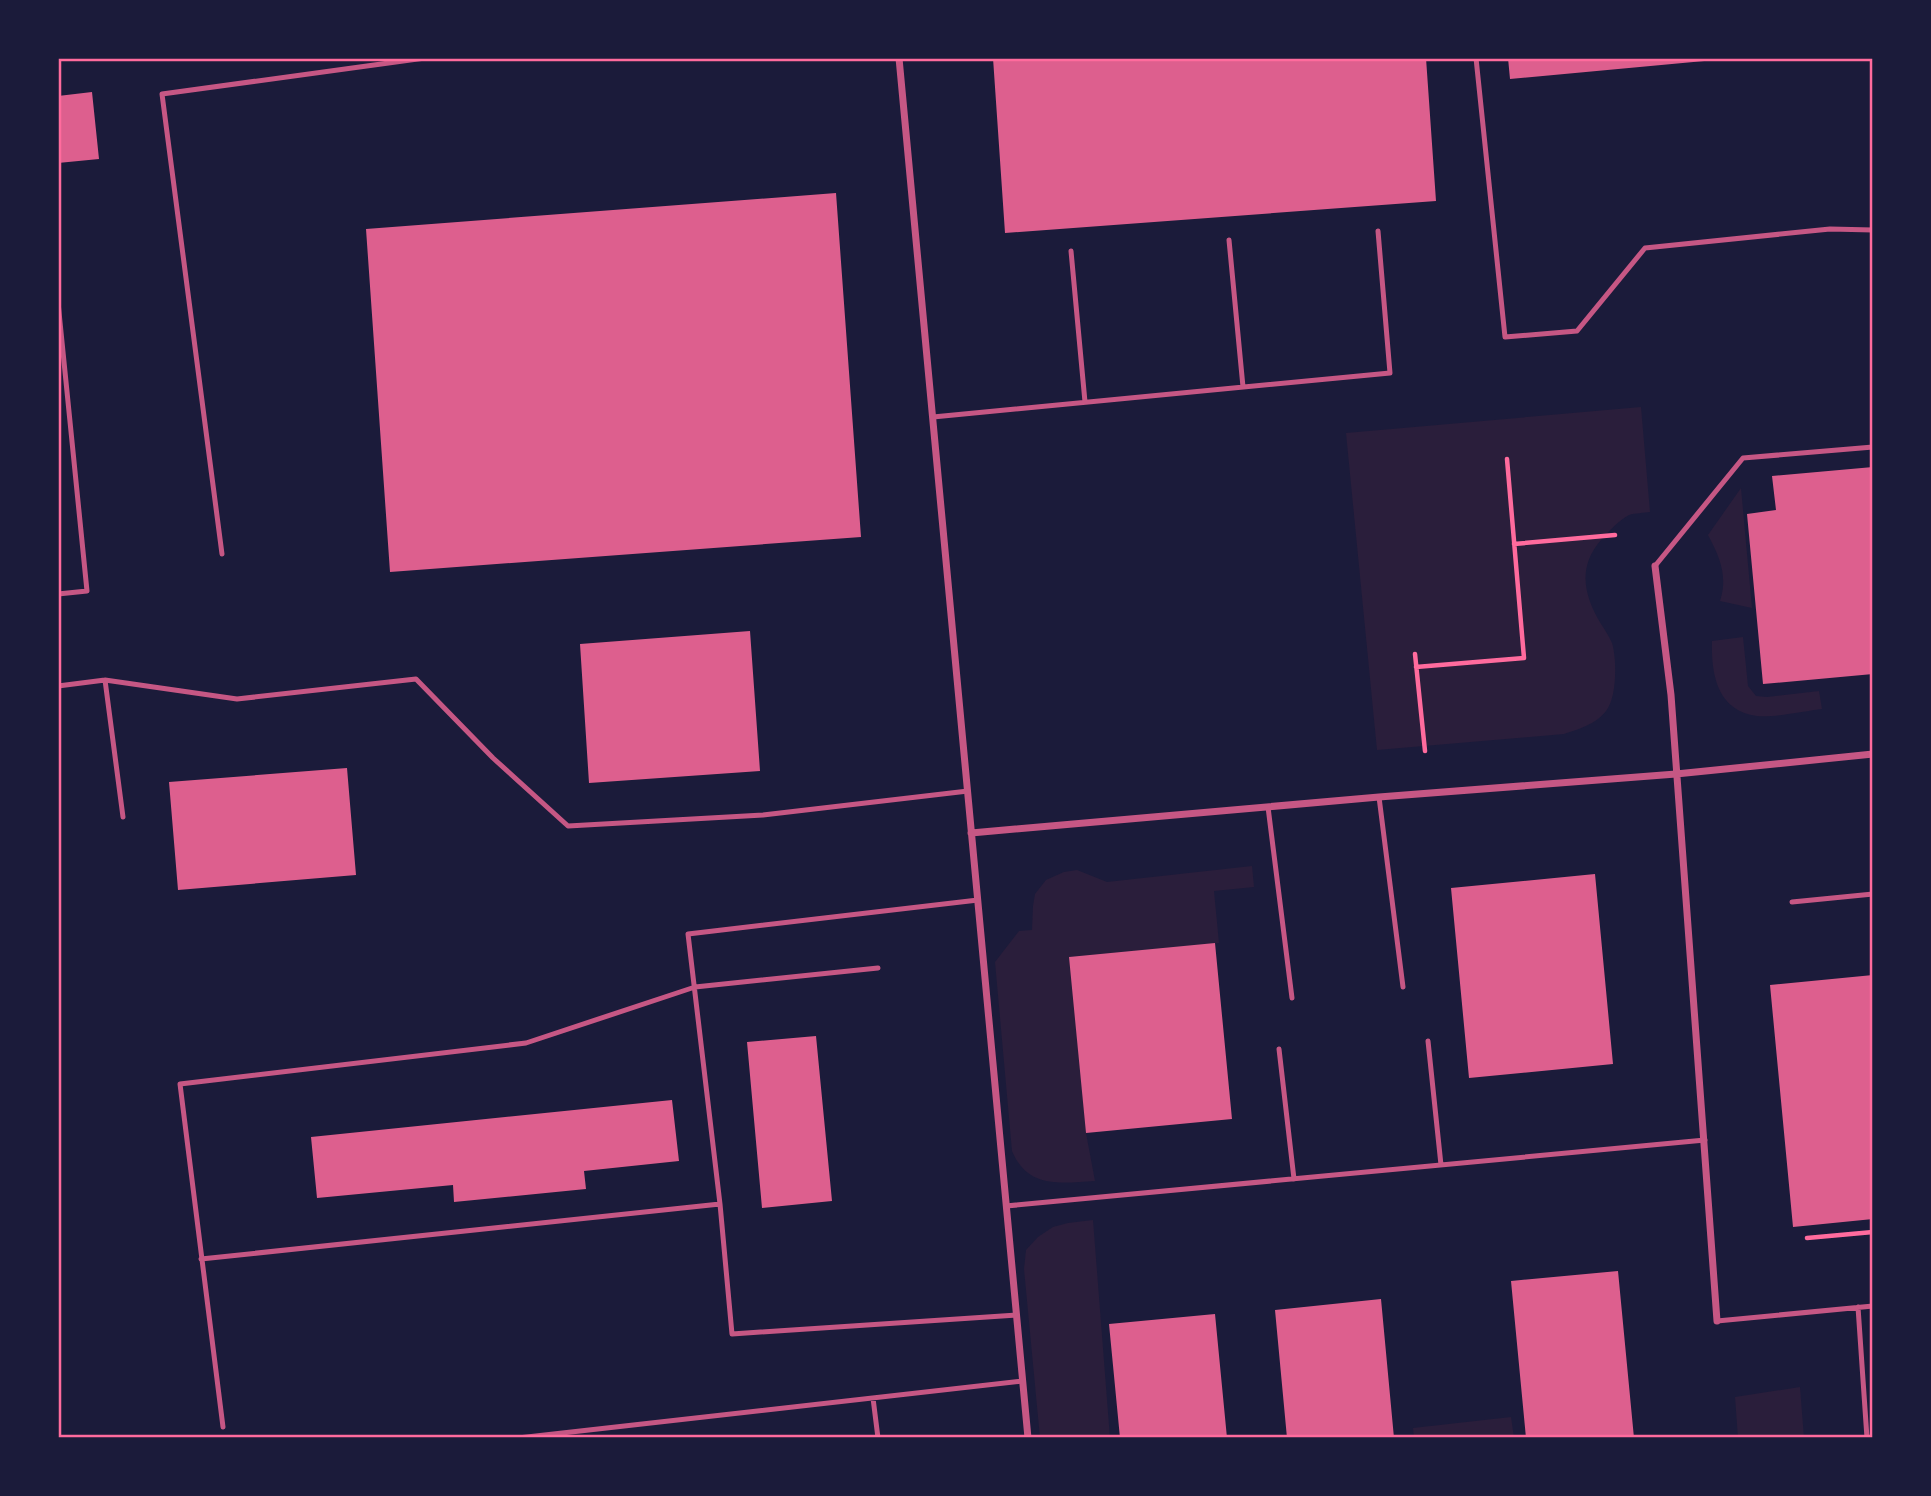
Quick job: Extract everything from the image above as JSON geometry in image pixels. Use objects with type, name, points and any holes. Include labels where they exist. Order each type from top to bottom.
[{"type":"street","points":[[899,58],[1028,1438]]},
{"type":"street","points":[[1655,566],[1671,695],[1717,1321]]},
{"type":"street","points":[[971,833],[1676,774],[1873,754]]},
{"type":"lane","points":[[222,554],[162,94],[425,58]]},
{"type":"lane","points":[[1476,58],[1506,338],[1577,331],[1645,248],[1830,229],[1873,230]]},
{"type":"lane","points":[[933,417],[1390,373],[1378,231]]},
{"type":"lane","points":[[1229,240],[1243,387]]},
{"type":"lane","points":[[1070,251],[1085,402]]},
{"type":"lane","points":[[58,302],[87,591],[58,594]]},
{"type":"lane","points":[[1655,566],[1743,458],[1873,447]]},
{"type":"lane","points":[[58,686],[105,680],[237,699],[416,679],[493,758],[568,826],[763,815],[968,791]]},
{"type":"lane","points":[[105,680],[123,817]]},
{"type":"lane","points":[[1379,797],[1403,987]]},
{"type":"lane","points":[[1268,807],[1292,998]]},
{"type":"lane","points":[[1792,902],[1873,894]]},
{"type":"lane","points":[[978,900],[688,934],[720,1204],[732,1334],[1017,1315]]},
{"type":"lane","points":[[223,1427],[180,1084],[526,1042],[695,987],[878,968]]},
{"type":"lane","points":[[1428,1041],[1441,1165]]},
{"type":"lane","points":[[1279,1049],[1294,1179]]},
{"type":"lane","points":[[1006,1206],[1705,1140]]},
{"type":"lane","points":[[201,1259],[720,1204]]},
{"type":"lane","points":[[1717,1321],[1873,1306]]},
{"type":"lane","points":[[1858,1307],[1867,1438]]},
{"type":"lane","points":[[517,1438],[1023,1381]]},
{"type":"lane","points":[[873,1398],[878,1438]]},
{"type":"path","points":[[1416,667],[1524,658],[1507,459]]},
{"type":"path","points":[[1514,544],[1615,535]]},
{"type":"path","points":[[1415,654],[1424,751]]},
{"type":"path","points":[[1807,1238],[1873,1232]]},
{"type":"shaded area","points":[[1641,407],[1650,512],[1629,515],[1614,526],[1593,550],[1586,571],[1590,603],[1614,650],[1614,688],[1606,711],[1592,723],[1564,734],[1377,750],[1346,433]]},
{"type":"shaded area","points":[[1741,488],[1752,608],[1720,601],[1722,567],[1708,535]]},
{"type":"shaded area","points":[[1743,637],[1748,686],[1756,696],[1819,691],[1822,709],[1757,716],[1733,707],[1725,699],[1715,678],[1712,641]]},
{"type":"shaded area","points":[[1252,866],[1254,887],[1214,891],[1219,943],[1070,957],[1086,1133],[1095,1181],[1046,1181],[1027,1172],[1012,1151],[995,962],[1019,931],[1032,930],[1035,894],[1046,880],[1077,870],[1107,882]]},
{"type":"shaded area","points":[[1093,1220],[1110,1438],[1040,1438],[1024,1269],[1026,1250],[1038,1237],[1053,1227]]},
{"type":"shaded area","points":[[1800,1387],[1804,1438],[1738,1438],[1735,1397]]},
{"type":"shaded area","points":[[1511,1417],[1514,1438],[1414,1438],[1413,1428]]},
{"type":"building","points":[[993,58],[1426,58],[1436,201],[1005,233]]},
{"type":"building","points":[[1508,58],[1715,58],[1715,60],[1510,79]]},
{"type":"building","points":[[92,92],[99,159],[58,163],[58,96]]},
{"type":"building","points":[[836,193],[861,537],[390,572],[366,229]]},
{"type":"building","points":[[1873,467],[1873,674],[1763,684],[1747,514],[1776,510],[1772,476]]},
{"type":"building","points":[[750,631],[760,771],[589,783],[580,644]]},
{"type":"building","points":[[347,768],[356,875],[178,890],[169,782]]},
{"type":"building","points":[[1595,874],[1613,1064],[1469,1078],[1451,888]]},
{"type":"building","points":[[1215,943],[1232,1119],[1086,1133],[1069,957]]},
{"type":"building","points":[[1873,975],[1873,1219],[1793,1227],[1770,985]]},
{"type":"building","points":[[816,1036],[832,1201],[762,1208],[747,1042]]},
{"type":"building","points":[[672,1100],[679,1161],[584,1171],[586,1189],[454,1202],[453,1185],[317,1198],[311,1137]]},
{"type":"building","points":[[1618,1271],[1634,1438],[1526,1438],[1511,1281]]},
{"type":"building","points":[[1381,1299],[1394,1438],[1287,1438],[1275,1310]]},
{"type":"building","points":[[1215,1314],[1227,1438],[1120,1438],[1109,1324]]}]
